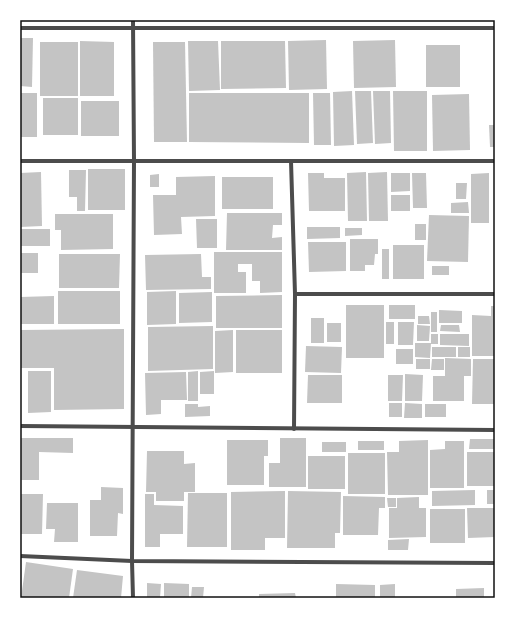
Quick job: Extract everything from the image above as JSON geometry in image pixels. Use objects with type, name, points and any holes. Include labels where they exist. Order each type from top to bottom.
[{"type":"street","points":[[133,20],[133,598]]},
{"type":"street","points":[[20,28],[495,28]]},
{"type":"street","points":[[20,161],[495,161]]},
{"type":"street","points":[[291,161],[294,294],[294,429]]},
{"type":"street","points":[[294,294],[495,294]]},
{"type":"street","points":[[20,426],[495,430]]},
{"type":"street","points":[[20,556],[132,561],[495,563]]},
{"type":"building","points":[[20,38],[33,38],[32,87],[20,86]]},
{"type":"building","points":[[326,40],[327,89],[289,90],[288,41]]},
{"type":"building","points":[[395,40],[396,87],[354,88],[353,41]]},
{"type":"building","points":[[80,41],[114,42],[114,96],[80,96]]},
{"type":"building","points":[[188,41],[218,41],[220,90],[189,91]]},
{"type":"building","points":[[221,41],[285,41],[286,88],[221,89]]},
{"type":"building","points":[[40,42],[78,42],[78,96],[40,96]]},
{"type":"building","points":[[153,42],[185,42],[187,142],[154,142]]},
{"type":"building","points":[[426,45],[460,45],[460,87],[426,87]]},
{"type":"building","points":[[352,91],[354,145],[334,146],[333,92]]},
{"type":"building","points":[[355,91],[371,91],[373,143],[357,144]]},
{"type":"building","points":[[373,91],[390,91],[391,143],[375,144]]},
{"type":"building","points":[[393,91],[427,91],[427,151],[394,151]]},
{"type":"building","points":[[20,93],[37,93],[37,137],[20,137]]},
{"type":"building","points":[[189,93],[309,93],[309,143],[189,142]]},
{"type":"building","points":[[313,93],[330,93],[331,145],[314,145]]},
{"type":"building","points":[[469,94],[470,150],[433,151],[432,95]]},
{"type":"building","points":[[43,98],[78,98],[78,135],[43,135]]},
{"type":"building","points":[[81,101],[119,101],[119,136],[81,136]]},
{"type":"building","points":[[489,125],[495,125],[495,147],[490,147]]},
{"type":"building","points":[[88,169],[125,169],[125,210],[88,210]]},
{"type":"building","points":[[69,170],[86,170],[85,211],[77,211],[77,197],[69,197]]},
{"type":"building","points":[[41,172],[42,226],[20,227],[20,173]]},
{"type":"building","points":[[366,172],[367,221],[348,221],[347,173]]},
{"type":"building","points":[[387,172],[388,221],[369,221],[368,173]]},
{"type":"building","points":[[308,173],[324,173],[324,178],[345,178],[345,211],[309,211]]},
{"type":"building","points":[[391,173],[410,173],[410,191],[391,192]]},
{"type":"building","points":[[412,173],[426,173],[427,208],[413,208]]},
{"type":"building","points":[[489,173],[489,223],[471,223],[471,174]]},
{"type":"building","points":[[159,174],[159,187],[150,187],[150,175]]},
{"type":"building","points":[[215,176],[215,216],[181,217],[182,234],[154,235],[153,195],[176,195],[176,177]]},
{"type":"building","points":[[222,177],[273,177],[273,209],[222,209]]},
{"type":"building","points":[[456,183],[467,183],[466,199],[456,199]]},
{"type":"building","points":[[391,195],[410,195],[410,211],[391,211]]},
{"type":"building","points":[[468,202],[469,213],[451,213],[451,203]]},
{"type":"building","points":[[227,213],[282,213],[282,225],[273,225],[272,238],[282,237],[282,250],[226,250]]},
{"type":"building","points":[[55,214],[113,214],[113,249],[61,250],[61,230],[55,230]]},
{"type":"building","points":[[429,215],[469,216],[468,262],[427,261]]},
{"type":"building","points":[[196,219],[217,219],[217,248],[197,248]]},
{"type":"building","points":[[415,224],[426,224],[426,240],[415,240]]},
{"type":"building","points":[[307,227],[340,227],[340,238],[307,239]]},
{"type":"building","points":[[345,228],[362,228],[362,235],[345,236]]},
{"type":"building","points":[[20,229],[50,229],[50,246],[20,246]]},
{"type":"building","points":[[350,239],[378,239],[378,254],[375,254],[374,265],[365,265],[365,271],[350,271]]},
{"type":"building","points":[[308,242],[346,242],[346,271],[309,272]]},
{"type":"building","points":[[393,245],[424,245],[424,279],[393,279]]},
{"type":"building","points":[[382,249],[389,249],[389,279],[382,279]]},
{"type":"building","points":[[214,252],[282,252],[282,292],[260,293],[260,281],[252,281],[252,264],[238,264],[238,272],[246,272],[246,293],[214,293]]},
{"type":"building","points":[[20,253],[38,253],[38,273],[20,273]]},
{"type":"building","points":[[59,254],[120,254],[119,288],[59,288]]},
{"type":"building","points":[[201,254],[202,277],[211,277],[211,289],[146,290],[145,255]]},
{"type":"building","points":[[432,266],[449,266],[449,275],[432,275]]},
{"type":"building","points":[[58,291],[120,291],[120,324],[58,324]]},
{"type":"building","points":[[176,291],[176,324],[147,325],[147,292]]},
{"type":"building","points":[[212,292],[212,322],[179,323],[179,293]]},
{"type":"building","points":[[282,295],[282,328],[216,328],[216,296]]},
{"type":"building","points":[[54,296],[54,324],[20,324],[20,297]]},
{"type":"building","points":[[346,305],[384,305],[384,358],[346,358]]},
{"type":"building","points":[[389,305],[415,305],[415,319],[389,319]]},
{"type":"building","points":[[491,306],[495,306],[495,356],[472,356],[472,315],[491,316]]},
{"type":"building","points":[[439,310],[462,311],[462,323],[439,323]]},
{"type":"building","points":[[431,312],[437,312],[437,332],[431,332]]},
{"type":"building","points":[[418,316],[429,316],[430,324],[418,324]]},
{"type":"building","points":[[311,318],[324,318],[324,343],[311,343]]},
{"type":"building","points":[[386,322],[394,322],[394,344],[386,344]]},
{"type":"building","points":[[398,322],[414,322],[413,345],[398,345]]},
{"type":"building","points":[[327,323],[341,323],[341,342],[327,342]]},
{"type":"building","points":[[417,325],[430,326],[429,341],[417,341]]},
{"type":"building","points":[[441,325],[459,325],[460,332],[440,331]]},
{"type":"building","points":[[213,326],[213,369],[148,371],[148,327]]},
{"type":"building","points":[[124,329],[124,409],[54,410],[54,368],[20,368],[20,330]]},
{"type":"building","points":[[233,330],[233,372],[215,373],[215,331]]},
{"type":"building","points":[[236,330],[282,330],[282,373],[236,373]]},
{"type":"building","points":[[431,334],[438,334],[438,344],[431,344]]},
{"type":"building","points":[[440,334],[469,334],[469,346],[440,345]]},
{"type":"building","points":[[415,343],[431,343],[430,358],[415,357]]},
{"type":"building","points":[[306,346],[342,347],[341,373],[305,372]]},
{"type":"building","points":[[432,347],[456,347],[456,357],[432,357]]},
{"type":"building","points":[[458,347],[470,347],[470,357],[458,357]]},
{"type":"building","points":[[396,349],[413,349],[413,364],[396,364]]},
{"type":"building","points":[[445,358],[471,359],[471,376],[464,376],[464,401],[433,401],[433,376],[445,376]]},
{"type":"building","points":[[416,359],[430,359],[430,369],[416,369]]},
{"type":"building","points":[[432,359],[444,359],[444,370],[431,370]]},
{"type":"building","points":[[473,359],[495,359],[495,404],[472,404]]},
{"type":"building","points":[[28,371],[51,371],[51,412],[28,413]]},
{"type":"building","points":[[198,371],[198,401],[188,401],[188,372]]},
{"type":"building","points":[[214,371],[214,394],[200,394],[200,372]]},
{"type":"building","points":[[186,372],[187,400],[161,400],[161,414],[146,415],[145,373]]},
{"type":"building","points":[[405,374],[423,375],[422,401],[405,401]]},
{"type":"building","points":[[308,375],[342,375],[342,403],[307,403]]},
{"type":"building","points":[[388,375],[403,375],[402,401],[388,401]]},
{"type":"building","points":[[389,403],[402,403],[402,417],[389,417]]},
{"type":"building","points":[[405,403],[422,404],[422,418],[404,418]]},
{"type":"building","points":[[185,404],[198,404],[198,407],[210,406],[210,416],[185,417]]},
{"type":"building","points":[[425,404],[446,404],[446,417],[425,417]]},
{"type":"building","points":[[20,438],[73,438],[73,453],[39,452],[39,480],[20,480]]},
{"type":"building","points":[[280,438],[306,438],[306,487],[269,487],[269,463],[280,463]]},
{"type":"building","points":[[470,439],[495,439],[495,449],[469,449]]},
{"type":"building","points":[[227,440],[268,440],[268,456],[264,456],[264,485],[227,485]]},
{"type":"building","points":[[428,440],[428,495],[388,495],[387,452],[399,452],[399,441]]},
{"type":"building","points":[[358,441],[384,441],[384,450],[358,450]]},
{"type":"building","points":[[445,441],[464,441],[464,488],[430,488],[430,450],[445,449]]},
{"type":"building","points":[[322,442],[346,442],[346,452],[322,452]]},
{"type":"building","points":[[147,451],[184,451],[184,464],[195,463],[195,492],[184,492],[184,501],[156,501],[156,492],[146,492]]},
{"type":"building","points":[[467,452],[495,452],[495,486],[467,486]]},
{"type":"building","points":[[348,453],[385,453],[385,494],[348,494]]},
{"type":"building","points":[[308,456],[345,456],[345,489],[308,489]]},
{"type":"building","points":[[101,487],[123,488],[123,514],[118,513],[117,536],[90,536],[90,500],[101,500]]},
{"type":"building","points":[[475,490],[475,505],[432,506],[432,491]]},
{"type":"building","points":[[487,490],[495,490],[495,504],[487,504]]},
{"type":"building","points":[[285,491],[285,538],[265,538],[265,550],[231,550],[231,492]]},
{"type":"building","points":[[288,491],[341,492],[340,533],[335,533],[335,548],[287,548]]},
{"type":"building","points":[[188,493],[227,493],[227,547],[187,547]]},
{"type":"building","points":[[20,494],[43,494],[42,534],[20,534]]},
{"type":"building","points":[[145,494],[154,494],[154,505],[183,506],[183,534],[160,534],[160,547],[145,547]]},
{"type":"building","points":[[343,496],[385,497],[385,508],[379,508],[378,535],[343,535]]},
{"type":"building","points":[[419,497],[419,508],[426,508],[426,537],[389,538],[389,508],[397,508],[397,498]]},
{"type":"building","points":[[387,498],[396,498],[396,507],[388,507]]},
{"type":"building","points":[[47,503],[78,503],[78,542],[54,542],[55,529],[46,529]]},
{"type":"building","points":[[467,508],[495,508],[495,537],[468,538]]},
{"type":"building","points":[[430,509],[465,509],[465,543],[430,543]]},
{"type":"building","points":[[409,539],[408,550],[388,550],[388,540]]},
{"type":"building","points":[[26,562],[73,569],[69,598],[21,598]]},
{"type":"building","points":[[77,570],[123,576],[121,598],[73,598]]},
{"type":"building","points":[[147,583],[161,584],[160,598],[147,598]]},
{"type":"building","points":[[164,583],[189,584],[189,598],[164,598]]},
{"type":"building","points":[[336,584],[375,585],[375,598],[336,598]]},
{"type":"building","points":[[395,584],[395,598],[380,598],[380,585]]},
{"type":"building","points":[[192,587],[204,587],[203,598],[191,598]]},
{"type":"building","points":[[484,588],[484,598],[456,598],[456,589]]},
{"type":"building","points":[[295,593],[296,598],[259,598],[259,594]]}]
